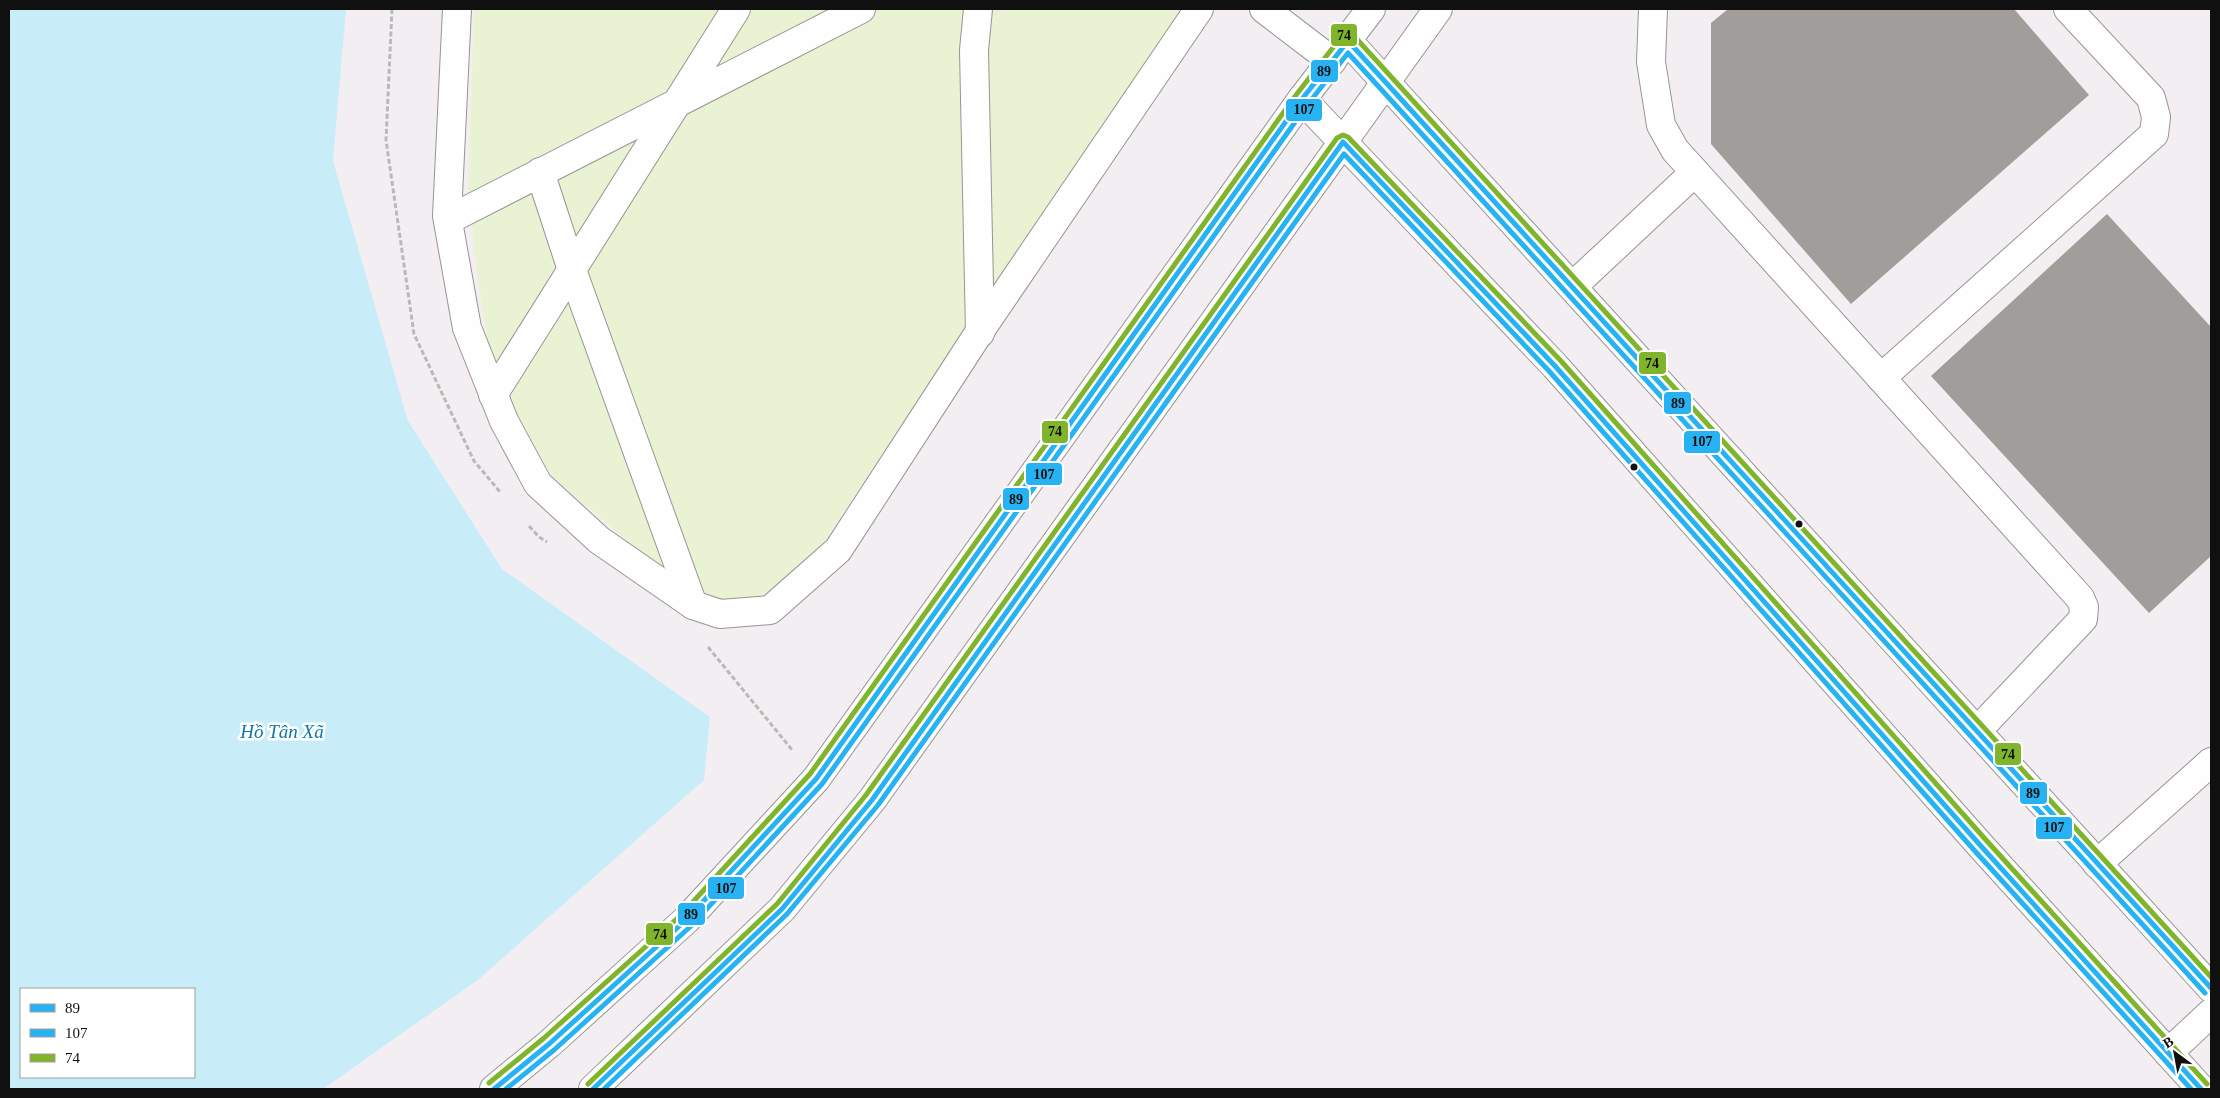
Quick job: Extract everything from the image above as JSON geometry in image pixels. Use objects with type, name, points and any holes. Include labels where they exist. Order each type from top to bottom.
[{"type":"street","points":[[457,9],[448,220],[467,328],[504,422],[538,484],[599,540],[693,605],[720,614],[770,610],[838,550],[980,333],[1199,9]]},
{"type":"street","points":[[493,395],[736,9]]},
{"type":"street","points":[[448,220],[861,9]]},
{"type":"street","points":[[978,9],[974,50],[980,333]]},
{"type":"street","points":[[1264,9],[1340,51],[1386,84],[1573,286],[2211,988]]},
{"type":"street","points":[[494,1089],[549,1044],[686,920],[816,779],[1302,100],[1371,9]]},
{"type":"street","points":[[593,1089],[782,909],[872,800],[1438,9]]},
{"type":"street","points":[[1653,9],[1651,62],[1661,124],[1675,150],[2080,598],[2084,606],[2083,619],[1977,731]]},
{"type":"street","points":[[1881,378],[2154,134],[2156,117],[2151,98],[2068,9]]},
{"type":"street","points":[[1302,100],[1555,366],[1974,838],[2202,1089]]},
{"type":"street","points":[[540,172],[572,270],[693,605]]},
{"type":"street","points":[[1573,286],[1695,172]]},
{"type":"street","points":[[2098,864],[2206,777]]},
{"type":"street","points":[[2168,1053],[2211,1012]]},
{"type":"shaded area","points":[[9,9],[2211,9],[2211,1089],[9,1089]]},
{"type":"green space","points":[[474,9],[1183,9],[1022,244],[815,555],[774,594],[748,604],[711,601],[646,557],[557,481],[523,435],[489,350],[477,275],[468,191]]},
{"type":"water","name":"Hồ Tân Xã","points":[[9,9],[346,9],[333,161],[408,421],[502,569],[710,717],[704,780],[479,979],[323,1089],[9,1089]]},
{"type":"building","points":[[1728,9],[2014,9],[2089,95],[1851,304],[1711,144],[1711,23]]},
{"type":"building","points":[[2107,214],[2211,327],[2211,556],[2149,613],[1931,376]]},
{"type":"transit line","name":"74","points":[[489,1083],[544,1038],[681,915],[810,774],[1296,95],[1342,36],[1348,34],[1354,36],[2211,977]]},
{"type":"transit line","name":"89","points":[[494,1089],[549,1044],[686,920],[816,779],[1302,99],[1348,41],[2211,988]]},
{"type":"transit line","name":"107","points":[[506,1089],[554,1050],[691,926],[822,784],[1308,104],[1348,53],[2205,993]]},
{"type":"transit line","name":"74","points":[[588,1084],[777,904],[866,795],[1337,138],[1343,135],[1348,137],[1561,361],[1986,840],[2207,1084]]},
{"type":"transit line","name":"89","points":[[593,1089],[782,909],[872,800],[1343,142],[1555,366],[1980,845],[2201,1089]]},
{"type":"transit line","name":"107","points":[[604,1089],[787,914],[878,805],[1344,154],[1549,371],[1974,850],[2191,1089]]}]
